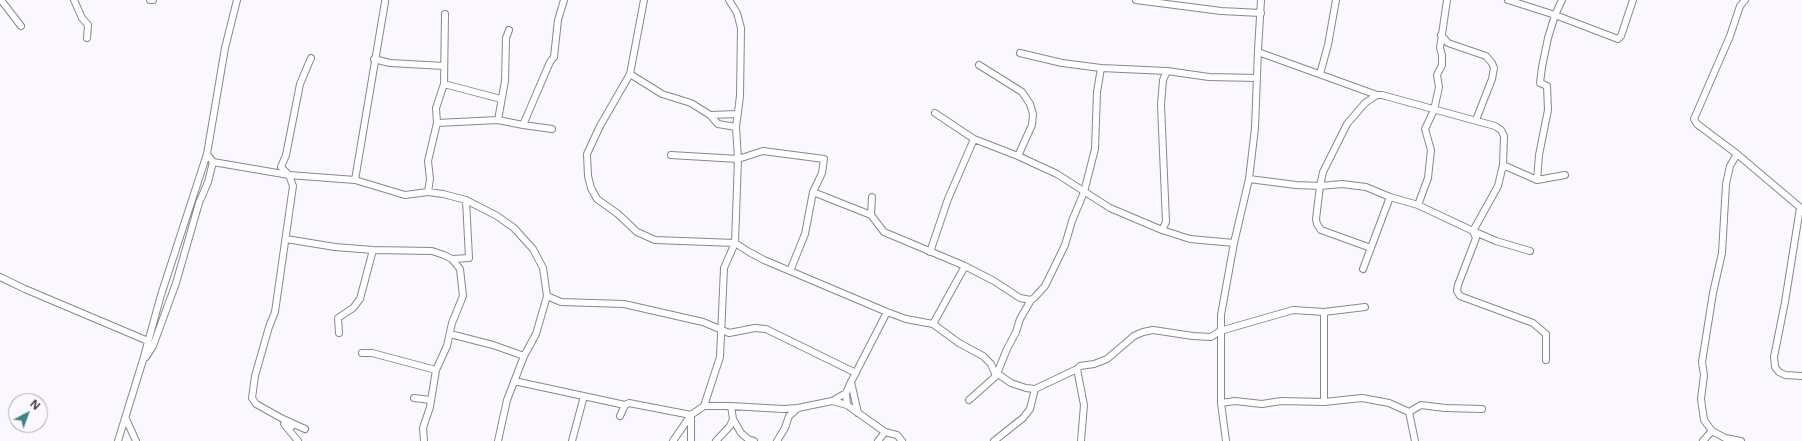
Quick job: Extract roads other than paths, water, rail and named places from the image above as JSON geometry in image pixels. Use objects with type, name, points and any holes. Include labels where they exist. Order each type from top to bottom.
[{"type":"street","points":[[1,0],[21,26]]},
{"type":"street","points":[[74,0],[76,8],[88,25],[87,38]]},
{"type":"street","points":[[118,441],[126,419],[161,296],[207,154],[225,48],[237,0]]},
{"type":"street","points":[[522,125],[550,62],[554,57],[558,20],[564,0]]},
{"type":"street","points":[[644,0],[630,74],[600,126],[587,154],[588,176],[591,188],[597,199],[618,214],[637,232],[655,240],[735,243],[749,252],[790,271],[887,312],[906,319],[933,324],[959,343],[983,356],[991,364],[996,376]]},
{"type":"street","points":[[704,406],[720,357],[724,268],[735,243],[738,159],[736,127],[740,96],[741,28],[737,13],[730,0]]},
{"type":"street","points":[[1136,0],[1220,11],[1262,13]]},
{"type":"street","points":[[1226,441],[1221,403],[1220,331],[1224,291],[1249,180],[1255,128],[1262,0]]},
{"type":"street","points":[[1320,74],[1328,45],[1336,0]]},
{"type":"street","points":[[1418,205],[1428,178],[1431,150],[1425,129],[1434,110],[1439,87],[1437,76],[1442,65],[1440,48],[1441,35],[1447,0]]},
{"type":"street","points":[[1508,0],[1555,15],[1618,39],[1621,36],[1633,0]]},
{"type":"street","points":[[1537,180],[1539,155],[1548,110],[1547,86],[1540,83],[1542,67],[1548,38],[1555,15],[1562,0]]},
{"type":"street","points":[[1745,0],[1740,6],[1694,119],[1697,124],[1737,154],[1801,208],[1774,357],[1775,367],[1779,372],[1785,375],[1802,376]]},
{"type":"street","points":[[355,180],[374,59],[385,2]]},
{"type":"street","points":[[428,192],[430,179],[428,162],[437,123],[436,108],[444,84],[444,14]]},
{"type":"street","points":[[498,120],[505,81],[506,38],[509,30]]},
{"type":"street","points":[[1441,35],[1448,43],[1486,56],[1492,63],[1494,68],[1492,79],[1476,120]]},
{"type":"street","points":[[1258,52],[1377,95],[1488,123],[1501,130],[1504,136],[1503,165],[1498,186],[1473,231]]},
{"type":"street","points":[[1020,53],[1062,63],[1101,68],[1167,71],[1209,77],[1257,78]]},
{"type":"street","points":[[298,441],[284,424],[305,429],[256,404],[252,398],[255,376],[269,327],[275,312],[293,186],[289,175],[281,167],[286,155],[300,84],[311,58]]},
{"type":"street","points":[[374,59],[390,63],[444,66]]},
{"type":"street","points":[[978,65],[1022,92],[1030,104],[1033,114],[1032,125],[1018,156]]},
{"type":"street","points":[[969,400],[996,376],[1016,332],[1020,319],[1031,300],[1045,286],[1065,245],[1072,220],[1084,192],[1094,149],[1097,92],[1101,68]]},
{"type":"street","points":[[1162,230],[1166,222],[1161,105],[1163,80],[1167,71]]},
{"type":"street","points":[[630,74],[662,94],[691,103],[710,115],[718,124],[736,127]]},
{"type":"street","points":[[444,84],[501,98]]},
{"type":"street","points":[[1371,248],[1321,230],[1316,219],[1323,172],[1347,124],[1365,103],[1377,95]]},
{"type":"street","points":[[935,113],[974,139],[1018,156],[1057,174],[1110,208],[1162,230],[1190,239],[1234,244]]},
{"type":"street","points":[[710,115],[738,114]]},
{"type":"street","points":[[437,123],[498,120],[552,129]]},
{"type":"street","points":[[930,252],[948,199],[974,139]]},
{"type":"street","points":[[671,155],[738,159],[763,151],[824,159],[822,173],[813,192],[805,234],[790,271]]},
{"type":"street","points":[[207,154],[213,162],[289,175],[355,180],[404,195],[428,192],[443,194],[466,200],[497,216],[514,228],[534,249],[543,268],[547,296],[536,334],[524,356],[507,400],[498,441]]},
{"type":"street","points":[[1737,154],[1730,166],[1726,184],[1722,253],[1713,293],[1702,362],[1704,375],[1701,399],[1704,420],[1712,431],[1725,438],[1741,441]]},
{"type":"street","points":[[143,360],[153,346],[176,283],[199,203],[208,182],[213,162]]},
{"type":"street","points":[[1503,165],[1537,180],[1565,175]]},
{"type":"street","points":[[1249,180],[1296,185],[1320,186],[1342,184],[1366,187],[1390,197],[1418,205],[1496,241],[1530,251]]},
{"type":"street","points":[[813,192],[871,215],[884,232],[965,266],[994,281],[1020,298],[1031,300]]},
{"type":"street","points":[[871,215],[872,197]]},
{"type":"street","points":[[1363,269],[1390,197]]},
{"type":"street","points":[[452,259],[469,258],[466,200]]},
{"type":"street","points":[[1473,231],[1476,238],[1457,291],[1460,296],[1533,322],[1546,334],[1546,360]]},
{"type":"street","points":[[286,240],[335,248],[432,251],[444,254],[452,259],[460,269],[463,296],[452,323],[447,346],[436,370],[431,400],[423,428],[424,441]]},
{"type":"street","points":[[339,333],[338,318],[353,308],[360,299],[374,250]]},
{"type":"street","points":[[933,324],[965,266]]},
{"type":"street","points":[[0,277],[148,341]]},
{"type":"street","points":[[547,296],[561,302],[624,304],[703,322],[729,333],[755,328],[766,329],[856,372]]},
{"type":"street","points":[[996,376],[998,374],[1011,383],[1026,388],[1036,389],[1078,369],[1080,366],[1094,364],[1107,359],[1134,336],[1143,332],[1153,330],[1211,337],[1220,331],[1293,310],[1324,312],[1365,307]]},
{"type":"street","points":[[847,405],[846,393],[887,312]]},
{"type":"street","points":[[1324,312],[1324,402]]},
{"type":"street","points":[[450,334],[493,345],[524,356]]},
{"type":"street","points":[[362,353],[372,353],[436,370]]},
{"type":"street","points":[[1078,369],[1084,405],[1081,441]]},
{"type":"street","points":[[514,382],[625,405],[633,403],[690,416]]},
{"type":"street","points":[[851,382],[858,412]]},
{"type":"street","points":[[994,441],[1023,418],[1030,409],[1036,389]]},
{"type":"street","points":[[673,441],[690,416],[704,406],[784,409],[798,408],[832,401],[846,393]]},
{"type":"street","points":[[572,441],[584,396]]},
{"type":"street","points":[[414,398],[431,400]]},
{"type":"street","points":[[1221,403],[1235,401],[1262,404],[1281,401],[1324,402],[1362,398],[1389,403],[1409,412]]},
{"type":"street","points":[[832,401],[847,405],[885,432],[897,435],[902,441]]},
{"type":"street","points":[[620,416],[625,405]]},
{"type":"street","points":[[1409,412],[1421,405],[1482,408]]},
{"type":"street","points":[[731,406],[733,419],[741,433],[748,439],[754,441]]},
{"type":"street","points":[[777,441],[785,428],[789,416],[798,408]]},
{"type":"street","points":[[784,409],[789,416]]},
{"type":"street","points":[[1409,412],[1415,441]]},
{"type":"street","points":[[690,416],[691,440]]},
{"type":"street","points":[[126,419],[136,441]]},
{"type":"street","points":[[716,441],[730,426],[733,419]]},
{"type":"street","points":[[1703,441],[1712,431]]},
{"type":"street","points":[[878,441],[885,432]]}]
